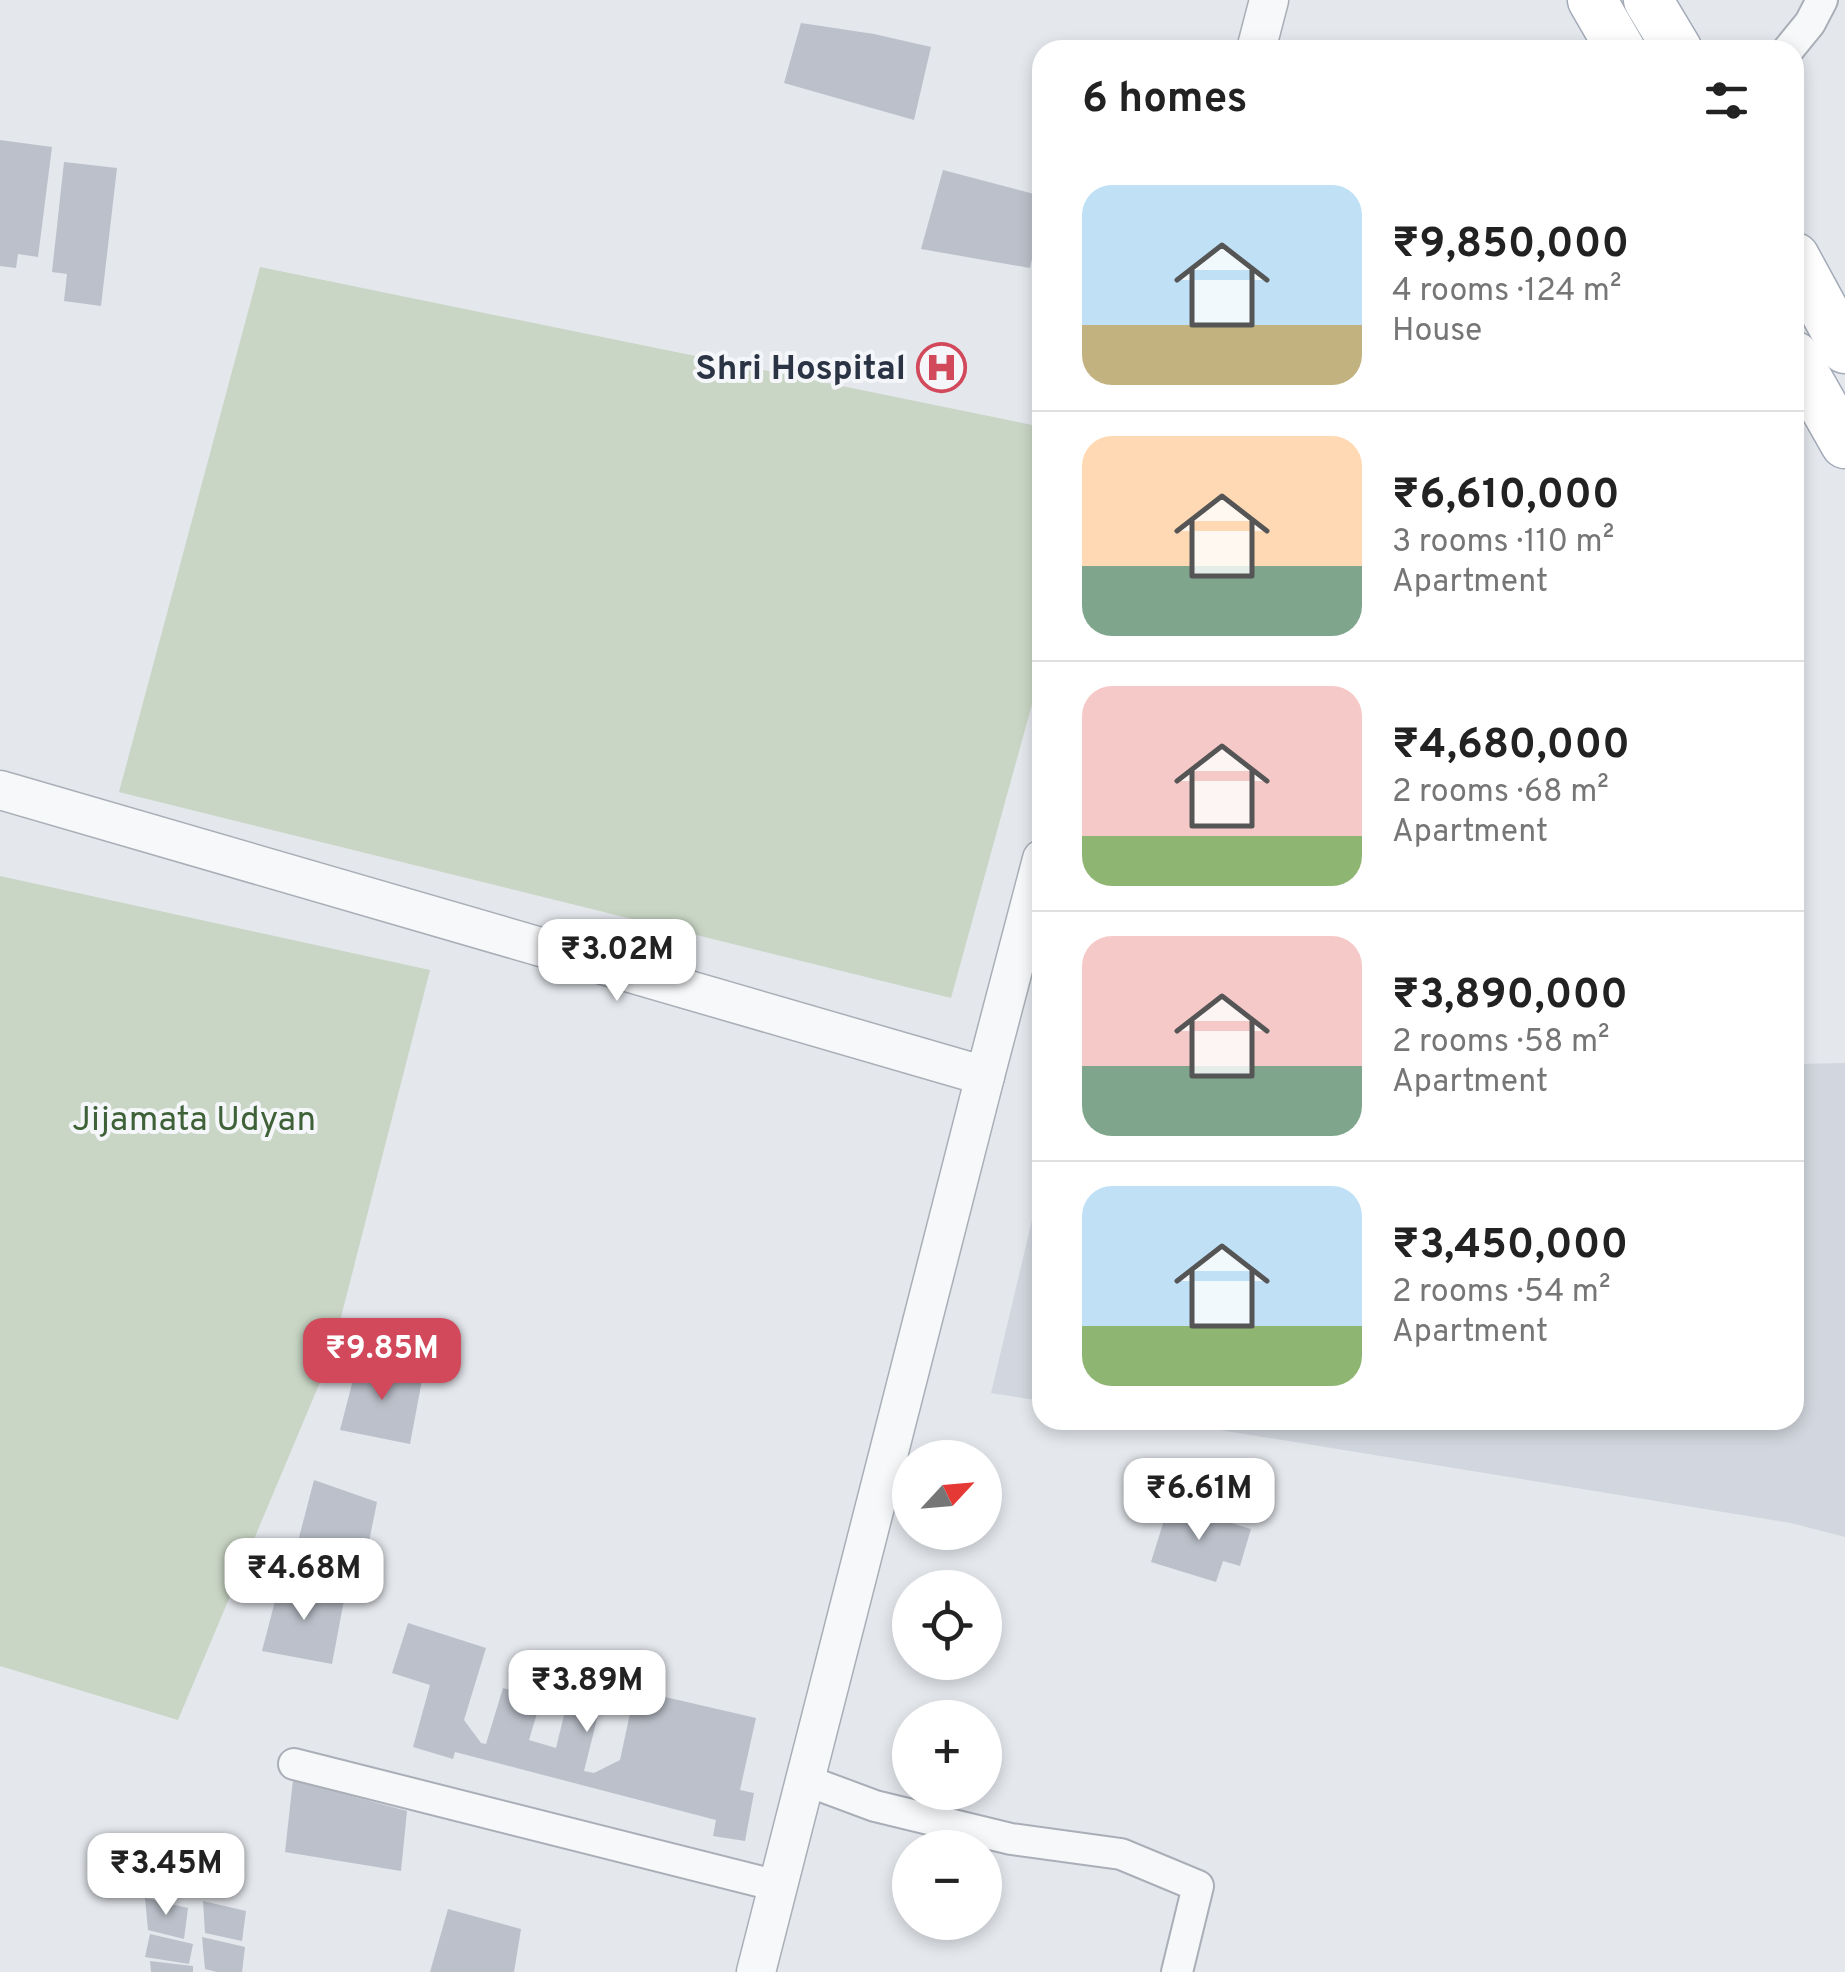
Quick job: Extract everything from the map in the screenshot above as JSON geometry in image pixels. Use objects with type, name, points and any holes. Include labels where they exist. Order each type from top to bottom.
[{"type":"main road","points":[[1592,0],[1615,40]]},
{"type":"main road","points":[[1648,0],[1672,40]]},
{"type":"main road","points":[[1804,274],[1845,349]]},
{"type":"main road","points":[[1804,372],[1845,444]]},
{"type":"street","points":[[1259,40],[1269,0]]},
{"type":"street","points":[[1796,40],[1822,0]]},
{"type":"street","points":[[0,790],[986,1076]]},
{"type":"street","points":[[756,1972],[1032,898]]},
{"type":"street","points":[[294,1764],[778,1886]]},
{"type":"street","points":[[805,1780],[875,1806],[994,1835],[1121,1854],[1198,1886],[1177,1972]]},
{"type":"shaded area","points":[[1845,1063],[1845,1537],[1791,1523],[1220,1430],[1804,1430],[1804,1064]]},
{"type":"shaded area","points":[[1032,1220],[1032,1399],[991,1393]]},
{"type":"green space","points":[[260,267],[1032,425],[1032,704],[951,998],[119,792]]},
{"type":"green space","name":"Jijamata Udyan","points":[[0,876],[430,970],[331,1356],[178,1720],[0,1666]]},
{"type":"building","points":[[801,23],[931,47],[914,120],[784,83]]},
{"type":"building","points":[[0,140],[52,147],[38,257],[18,254],[16,268],[0,266]]},
{"type":"building","points":[[64,162],[117,168],[101,306],[64,301],[67,274],[52,272]]},
{"type":"building","points":[[943,170],[1032,193],[1030,268],[921,249]]},
{"type":"building","points":[[359,1357],[422,1380],[410,1444],[340,1430]]},
{"type":"building","points":[[314,1480],[377,1502],[364,1566],[295,1553]]},
{"type":"building","points":[[1169,1504],[1251,1529],[1240,1566],[1223,1561],[1216,1582],[1151,1562]]},
{"type":"building","points":[[281,1578],[344,1600],[332,1664],[262,1651]]},
{"type":"building","points":[[408,1623],[486,1648],[464,1720],[481,1743],[486,1744],[503,1688],[517,1692],[519,1678],[508,1675],[514,1658],[546,1667],[541,1685],[529,1681],[527,1695],[541,1700],[529,1740],[556,1748],[566,1707],[577,1709],[579,1696],[566,1692],[571,1672],[606,1682],[601,1702],[591,1699],[589,1712],[598,1715],[584,1771],[594,1773],[620,1760],[635,1690],[756,1718],[740,1790],[754,1793],[745,1841],[713,1836],[716,1820],[455,1752],[453,1759],[413,1747],[430,1685],[392,1673]]},
{"type":"building","points":[[293,1780],[407,1811],[401,1871],[285,1852]]},
{"type":"building","points":[[145,1898],[188,1908],[184,1939],[148,1930]]},
{"type":"building","points":[[203,1901],[246,1911],[242,1941],[205,1933]]},
{"type":"building","points":[[448,1909],[521,1929],[514,1972],[430,1972]]},
{"type":"building","points":[[150,1934],[193,1944],[189,1964],[145,1957]]},
{"type":"building","points":[[202,1937],[245,1947],[242,1972],[205,1969]]},
{"type":"building","points":[[150,1961],[193,1966],[193,1972],[151,1972]]},
{"type":"place","name":"Shri Hospital","points":[[941,367]]}]
